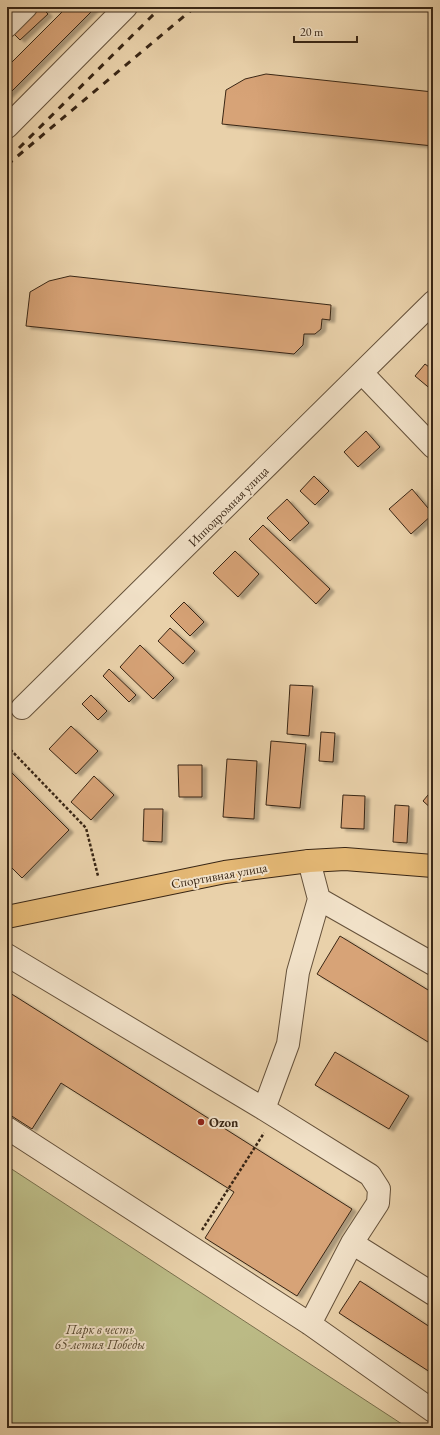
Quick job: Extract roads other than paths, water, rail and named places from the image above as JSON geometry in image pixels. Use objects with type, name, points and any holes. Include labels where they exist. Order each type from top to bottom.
[{"type":"main road","name":"Спортивная улица","points":[[7,917],[225,872],[309,860],[345,859],[433,866]]},
{"type":"street","points":[[7,26],[25,7]]},
{"type":"street","points":[[7,127],[126,7]]},
{"type":"street","name":"Ипподромная улица","points":[[22,708],[433,302]]},
{"type":"street","points":[[362,373],[433,447]]},
{"type":"street","points":[[269,1112],[288,1044],[298,972],[319,899],[309,860]]},
{"type":"street","points":[[319,899],[433,964]]},
{"type":"street","points":[[7,955],[269,1112],[370,1175],[379,1189],[378,1203],[352,1243],[310,1324]]},
{"type":"street","points":[[7,1128],[190,1248],[310,1324],[433,1410]]},
{"type":"street","points":[[352,1243],[433,1294]]},
{"type":"railway","points":[[19,148],[161,7]]},
{"type":"railway","points":[[7,165],[195,7]]},
{"type":"place","name":"Ozon","points":[[201,1122]]},
{"type":"park label","name":"Парк в честь 65-летия Победы","points":[[100,1336]]}]
